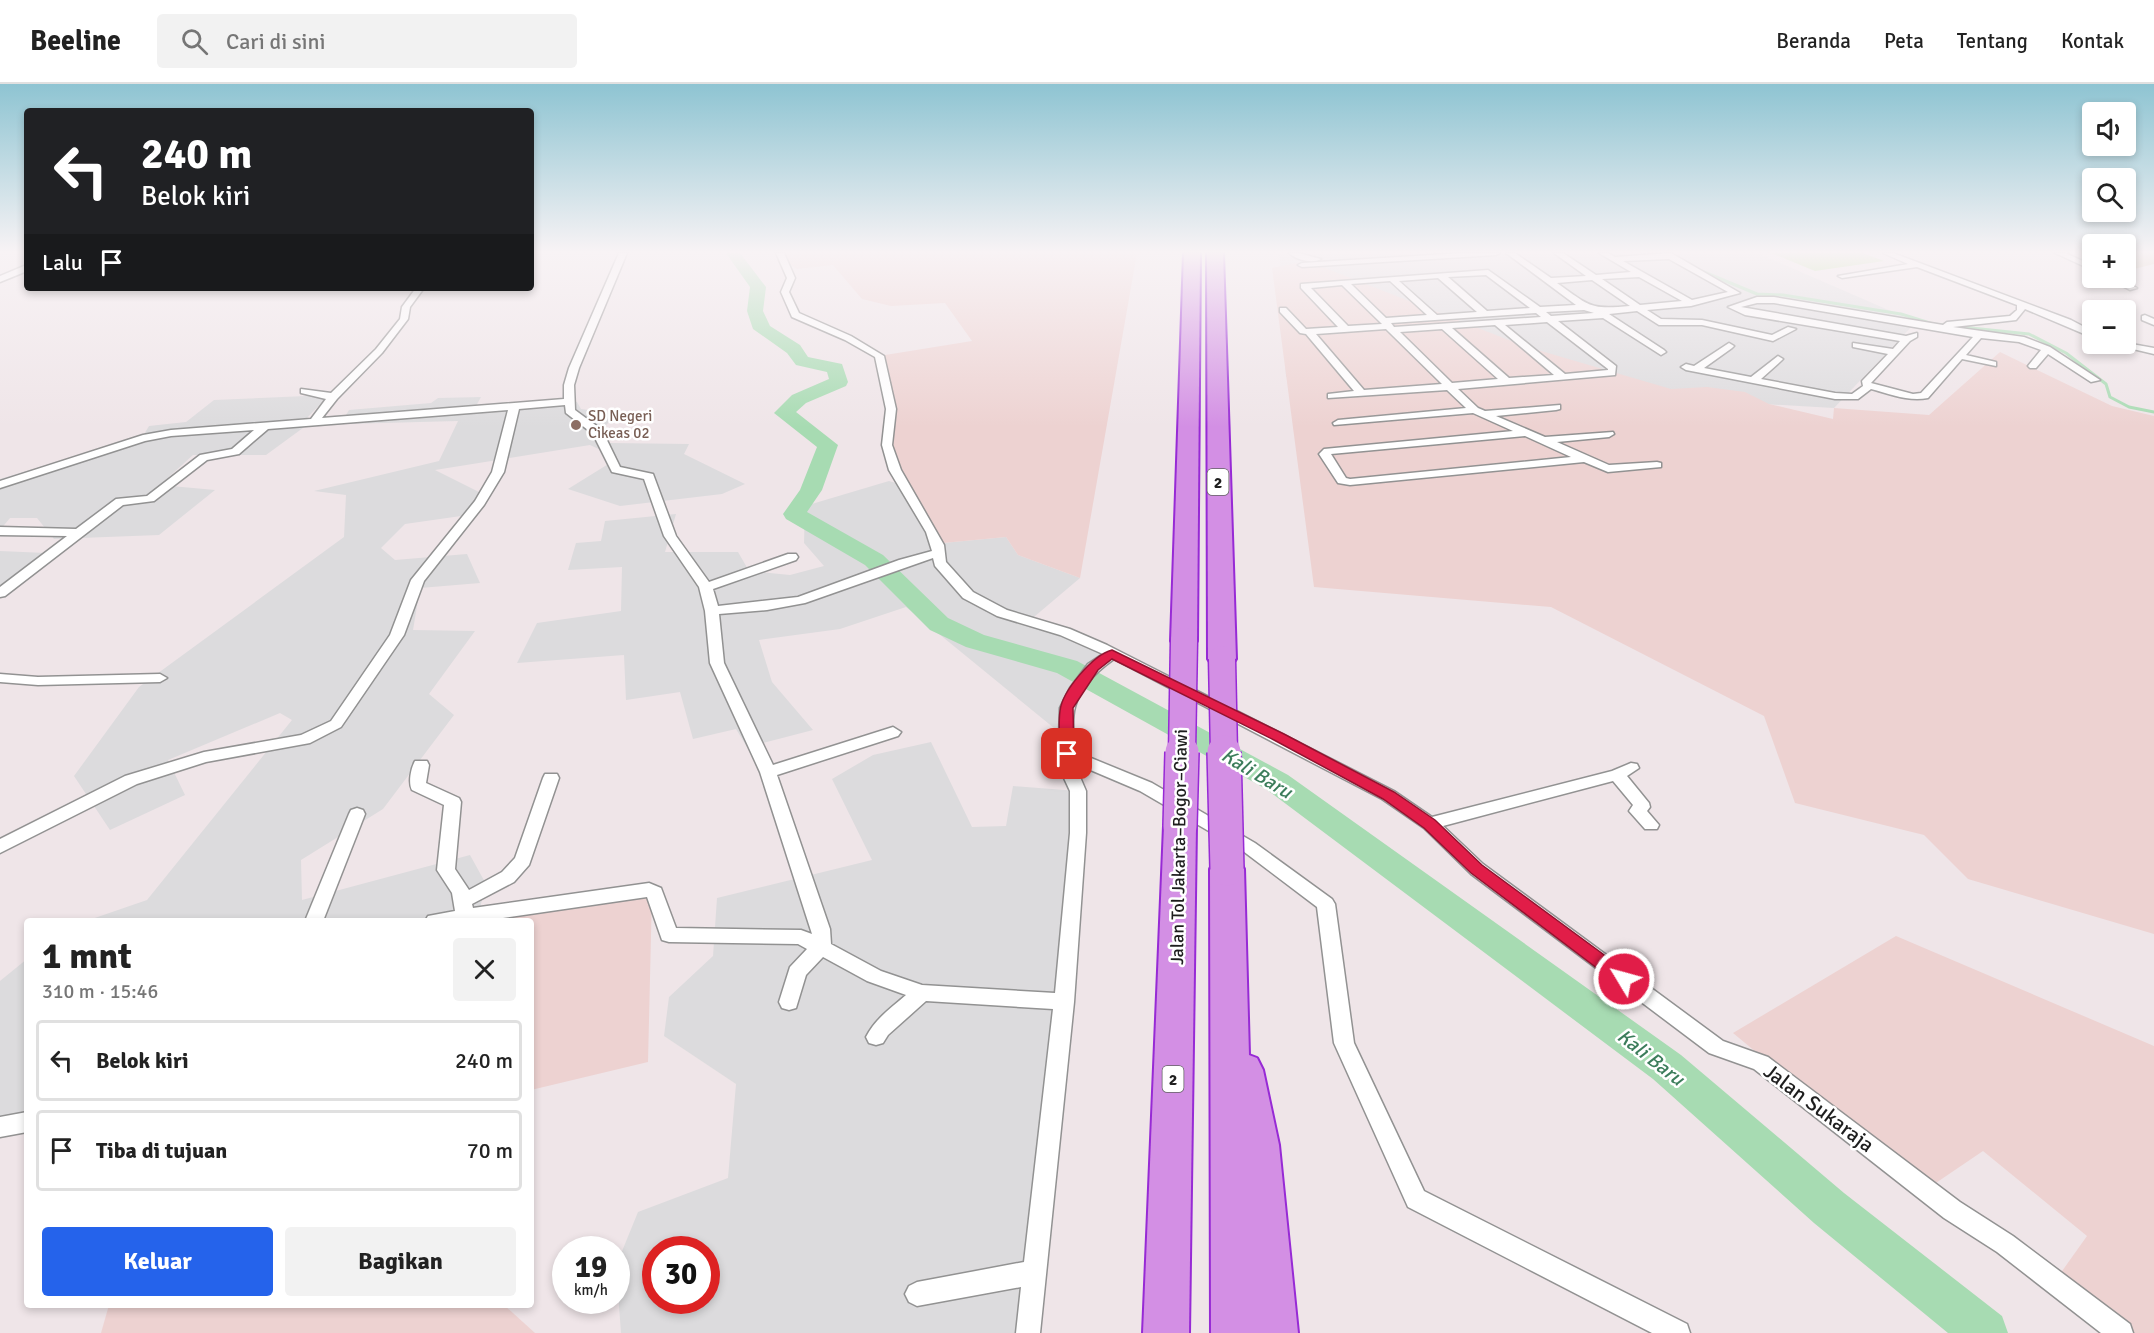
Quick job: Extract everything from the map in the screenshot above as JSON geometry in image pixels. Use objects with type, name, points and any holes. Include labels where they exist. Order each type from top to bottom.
[{"type":"highway","name":"Jalan Tol Jakarta–Bogor–Ciawi","points":[[1166,1333],[1184,641],[1190,311]]},
{"type":"highway","name":"2","points":[[1215,311],[1234,1333]]},
{"type":"highway","points":[[1228,1000],[1258,1145],[1275,1333]]},
{"type":"street","points":[[314,422],[333,397],[379,351],[404,319],[405,311]]},
{"type":"street","points":[[598,311],[569,385],[570,411],[598,432],[616,470],[649,476],[670,536],[706,587],[712,611],[717,663],[768,772],[821,929],[822,946],[797,972],[789,1002]]},
{"type":"street","name":"Jalan Sukaraja","points":[[793,311],[795,315],[848,338],[879,356],[891,409],[886,445],[902,484],[932,532],[940,553],[940,563],[958,585],[985,605],[1027,622],[1065,632],[1112,654],[1388,795],[1430,824],[1477,869],[1716,1047],[1761,1063],[1952,1210],[2005,1244],[2121,1333]]},
{"type":"street","points":[[1284,311],[1303,331],[1309,332],[1388,326],[1444,326],[1619,311]]},
{"type":"street","points":[[1329,311],[1346,329]]},
{"type":"street","points":[[1373,311],[1449,387],[1478,412],[1608,469],[1657,465]]},
{"type":"street","points":[[1428,311],[1434,317]]},
{"type":"street","points":[[1482,311],[1485,314]]},
{"type":"street","points":[[1388,326],[1434,317],[1522,311]]},
{"type":"street","points":[[1332,396],[1612,373],[1613,368],[1540,311]]},
{"type":"street","points":[[1598,311],[1661,352]]},
{"type":"street","points":[[1643,311],[1659,322]]},
{"type":"street","points":[[1750,311],[1907,339]]},
{"type":"street","points":[[1846,311],[1979,336],[2015,338],[2047,349],[2095,380]]},
{"type":"street","points":[[1868,387],[1866,383],[1907,339],[1928,327],[2013,318],[2021,311]]},
{"type":"street","points":[[2038,311],[2082,330]]},
{"type":"street","points":[[1694,321],[1695,325],[1692,327],[1648,327],[1659,322],[1694,321],[1721,324],[1773,339],[1791,329]]},
{"type":"street","points":[[1496,322],[1563,377]]},
{"type":"street","points":[[1444,326],[1508,382]]},
{"type":"street","points":[[1309,332],[1362,394]]},
{"type":"street","points":[[1868,387],[1922,397],[1979,336]]},
{"type":"street","points":[[1729,345],[1691,368],[1842,397],[1858,395],[1868,387]]},
{"type":"street","points":[[1856,345],[1895,352]]},
{"type":"street","points":[[2136,348],[2154,351]]},
{"type":"street","points":[[2033,366],[2047,349]]},
{"type":"street","points":[[1960,356],[1993,364]]},
{"type":"street","points":[[1753,380],[1778,359]]},
{"type":"street","points":[[305,391],[333,397]]},
{"type":"street","points":[[0,485],[68,461],[157,435],[569,402]]},
{"type":"street","points":[[1338,423],[1556,407]]},
{"type":"street","points":[[0,847],[131,780],[204,757],[305,739],[336,724],[397,635],[418,580],[480,502],[498,472],[514,408]]},
{"type":"street","points":[[0,593],[120,502],[153,497],[207,456],[236,452],[266,425]]},
{"type":"street","points":[[1526,433],[1328,451],[1325,454],[1342,481],[1350,482],[1585,459]]},
{"type":"street","points":[[1544,441],[1609,434]]},
{"type":"street","points":[[0,531],[79,533]]},
{"type":"street","points":[[712,611],[799,600],[896,563],[940,553]]},
{"type":"street","points":[[706,587],[792,557]]},
{"type":"street","points":[[1028,1333],[1064,1002],[1078,833],[1078,791],[1066,765],[1067,708],[1077,688],[1093,667],[1112,654]]},
{"type":"street","points":[[0,678],[38,681],[160,678]]},
{"type":"street","points":[[768,772],[892,732]]},
{"type":"street","points":[[1067,754],[1146,787],[1249,847],[1326,904],[1344,1043],[1416,1199],[1678,1333]]},
{"type":"street","points":[[421,765],[418,786],[453,802],[446,870],[461,892],[464,908]]},
{"type":"street","points":[[1430,824],[1624,772],[1641,803],[1642,807],[1637,812],[1651,825]]},
{"type":"street","points":[[441,918],[464,908],[508,877],[522,861],[551,778]]},
{"type":"street","points":[[315,918],[357,814]]},
{"type":"street","points":[[464,908],[649,890],[655,893],[669,935],[801,937],[822,946],[874,976],[922,993],[1064,1002]]},
{"type":"street","points":[[876,1037],[881,1029],[922,993]]},
{"type":"street","points":[[0,1127],[24,1123]]},
{"type":"street","points":[[917,1294],[1036,1272]]},
{"type":"shaded area","points":[[951,311],[1127,311],[1080,578],[1018,555],[1006,537],[943,543],[887,445],[891,411],[879,356],[972,341]]},
{"type":"shaded area","points":[[1278,311],[1435,311],[1524,346],[1671,389],[1707,387],[1745,392],[1769,404],[1833,419],[1834,408],[1929,415],[2000,352],[2112,406],[2154,416],[2154,934],[1968,879],[1924,835],[1795,803],[1764,716],[1551,607],[1314,587]]},
{"type":"shaded area","points":[[1283,311],[1891,311],[1916,322],[1834,408],[1286,377]]},
{"type":"shaded area","points":[[329,395],[307,418],[346,415],[349,410],[431,403],[438,398],[481,397],[476,406],[559,399],[577,402],[581,409],[617,414],[602,429],[609,443],[689,444],[684,454],[745,484],[722,494],[620,506],[568,489],[618,458],[590,445],[435,470],[483,494],[461,516],[405,524],[381,548],[395,560],[467,554],[480,583],[420,588],[413,630],[475,631],[429,694],[454,715],[383,809],[301,860],[302,900],[470,855],[486,884],[478,916],[467,918],[95,918],[147,900],[292,720],[280,713],[168,760],[185,795],[110,830],[74,776],[139,687],[344,537],[346,495],[314,491],[439,461],[458,421],[307,425],[266,455],[193,455],[160,485],[215,490],[159,535],[54,539],[37,518],[10,518],[0,530],[0,479],[143,436],[149,426],[186,422],[214,400]]},
{"type":"shaded area","points":[[889,481],[906,486],[943,543],[1006,537],[1018,555],[1080,578],[1028,622],[1112,654],[1067,708],[1067,754],[1054,728],[906,607],[840,629],[759,640],[772,682],[813,730],[747,747],[736,729],[693,739],[680,692],[626,700],[624,655],[517,663],[537,623],[621,611],[622,567],[568,570],[576,543],[601,541],[605,521],[676,514],[665,552],[738,552],[749,571],[790,575],[824,566],[804,543],[805,506]]},
{"type":"shaded area","points":[[0,551],[46,553],[0,588]]},
{"type":"shaded area","points":[[931,742],[972,827],[1006,826],[1013,786],[1078,791],[1023,1333],[621,1333],[620,1314],[630,1314],[628,1236],[638,1212],[728,1178],[736,1084],[664,1036],[669,997],[713,956],[717,898],[872,860],[832,779],[873,755]]},
{"type":"shaded area","points":[[652,894],[648,1062],[534,1089],[534,918],[502,918]]},
{"type":"shaded area","points":[[1896,936],[2154,1046],[2154,1333],[2105,1333],[2050,1288],[2087,1236],[1983,1151],[1924,1191],[1733,1033]]},
{"type":"shaded area","points":[[24,961],[24,1129],[0,1135],[0,981]]},
{"type":"shaded area","points":[[108,1308],[507,1308],[535,1333],[101,1333]]},
{"type":"waterway","name":"Kali Baru","points":[[755,311],[762,329],[794,349],[802,361],[835,368],[839,382],[799,399],[784,413],[828,445],[811,490],[794,514],[874,560],[939,624],[975,641],[1067,667],[1277,782],[1667,1067],[1829,1208],[1985,1333]]},
{"type":"waterway","points":[[1884,311],[1933,324],[2029,334],[2066,353],[2106,384],[2110,397],[2129,407],[2154,412]]},
{"type":"place","name":"SD Negeri Cikeas 02","points":[[576,425]]},
{"type":"route","points":[[1067,754],[1067,708],[1077,688],[1093,667],[1112,654],[1279,737],[1388,795],[1430,824],[1477,869],[1624,979]]}]
